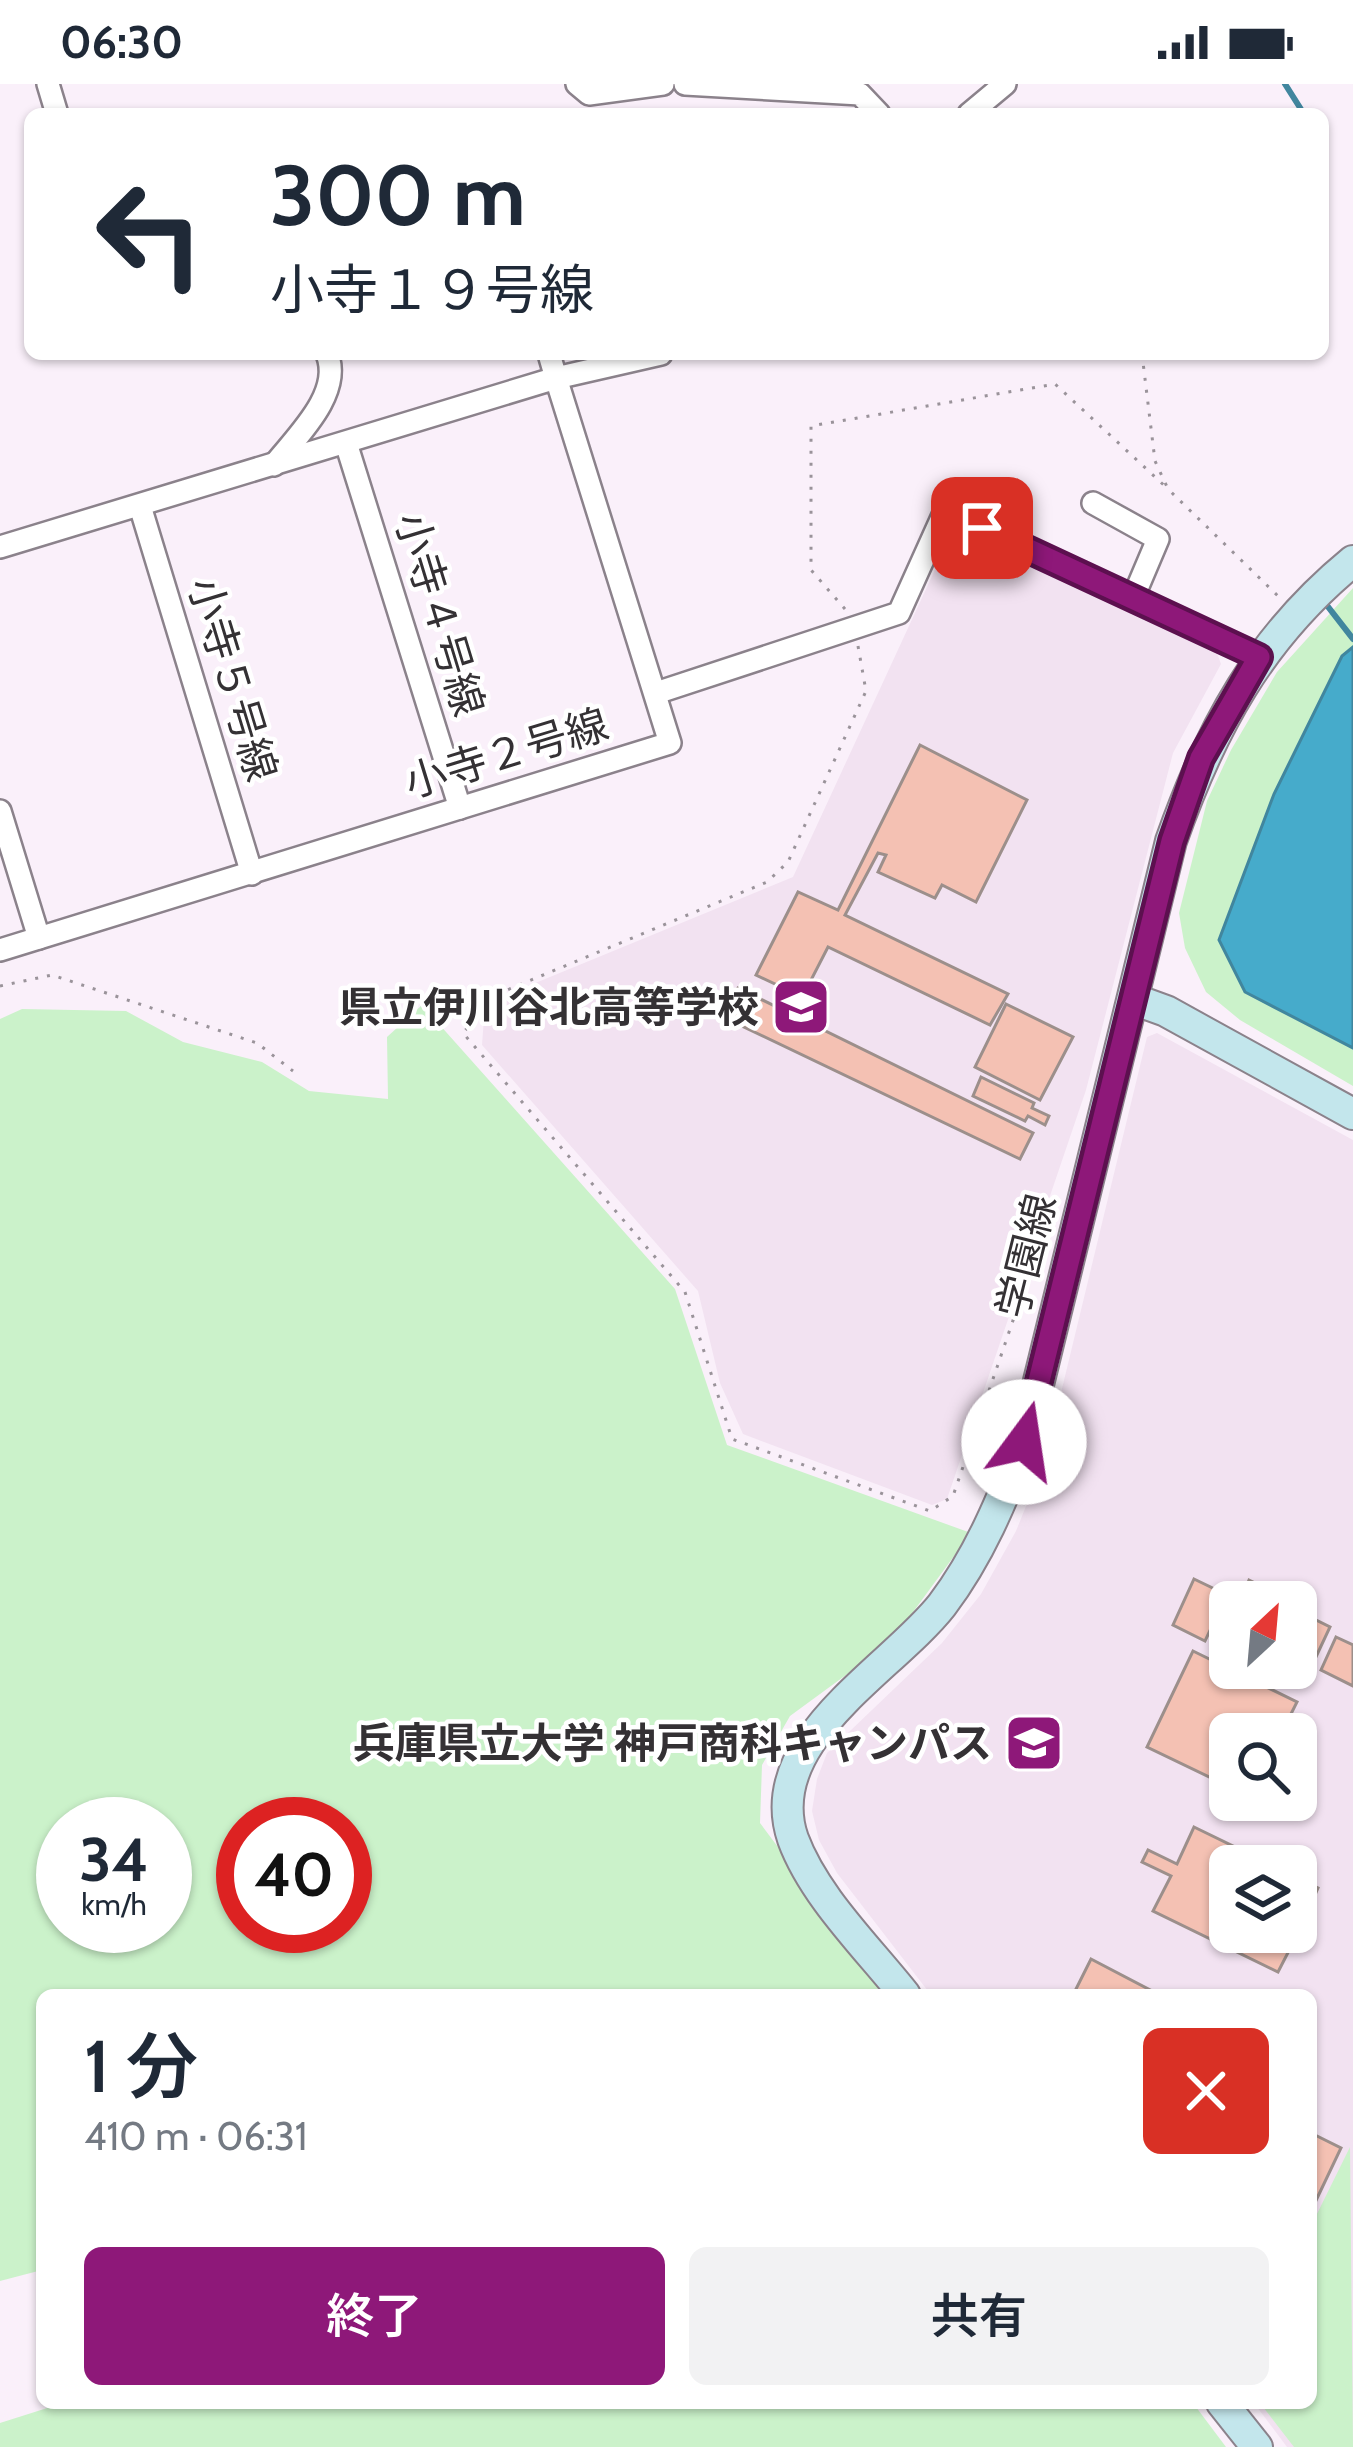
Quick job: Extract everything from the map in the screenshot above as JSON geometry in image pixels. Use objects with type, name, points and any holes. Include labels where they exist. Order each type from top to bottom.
[{"type":"street","points":[[578,84],[589,94],[663,84]]},
{"type":"street","points":[[685,84],[860,94],[873,108]]},
{"type":"street","points":[[976,108],[1005,84]]},
{"type":"street","points":[[274,465],[332,380],[328,360]]},
{"type":"street","name":"小寺２号線","points":[[0,950],[670,743],[551,360]]},
{"type":"street","points":[[0,547],[556,378],[635,360]]},
{"type":"street","name":"小寺４号線","points":[[346,443],[460,808]]},
{"type":"street","points":[[1093,503],[1158,539],[1133,598]]},
{"type":"street","name":"小寺５号線","points":[[140,506],[252,874]]},
{"type":"street","points":[[656,693],[899,613],[945,511],[1259,657]]},
{"type":"street","name":"学園線","points":[[899,1989],[813,1878],[792,1836],[790,1790],[802,1750],[823,1721],[904,1647],[969,1565],[1003,1498],[1024,1442],[1172,841],[1201,758],[1259,657],[1353,561]]},
{"type":"street","points":[[0,812],[39,938]]},
{"type":"street","points":[[1133,999],[1166,1011],[1353,1114]]},
{"type":"street","points":[[1227,2409],[1256,2447]]},
{"type":"path","points":[[1143,360],[1155,461],[1168,489]]},
{"type":"path","points":[[1067,1263],[1034,1258],[953,1496],[930,1511],[732,1439],[685,1292],[463,1033],[495,995],[767,882],[788,862],[866,691],[854,630],[842,600],[811,569],[811,426],[1055,384],[1297,614]]},
{"type":"path","points":[[0,986],[52,975],[257,1043],[293,1071]]},
{"type":"shaded area","name":"県立伊川谷北高等学校","points":[[963,531],[1217,653],[1221,664],[1173,753],[1086,1090],[947,1499],[932,1505],[743,1434],[720,1383],[698,1291],[482,1045],[484,1018],[506,995],[793,877],[951,535]]},
{"type":"shaded area","name":"兵庫県立大学 神戸商科キャンパス","points":[[1157,1033],[1353,1140],[1353,2447],[1287,2447],[1258,2409],[1317,2409],[1317,1989],[926,1989],[837,1873],[819,1840],[812,1811],[827,1753],[942,1643],[981,1594],[1016,1531],[1045,1459],[1147,1037]]},
{"type":"green space","points":[[1353,588],[1353,647],[1342,656],[1274,794],[1219,940],[1245,992],[1353,1048],[1353,1086],[1240,1020],[1206,992],[1185,948],[1179,913],[1207,801],[1231,750],[1277,672]]},
{"type":"green space","points":[[422,1005],[675,1289],[727,1445],[971,1533],[891,1642],[790,1716],[762,1765],[760,1823],[884,1989],[36,1989],[36,2272],[0,2281],[0,1019],[22,1009],[126,1011],[183,1042],[262,1062],[309,1091],[388,1099],[387,1037]]},
{"type":"green space","points":[[1350,2147],[1353,2447],[1294,2447],[1265,2409],[1317,2409],[1317,2214]]},
{"type":"green space","points":[[44,2409],[1198,2409],[1226,2447],[0,2447],[0,2423]]},
{"type":"water","points":[[1353,647],[1353,1048],[1245,992],[1219,940],[1274,794],[1342,656]]},
{"type":"building","points":[[920,745],[1027,800],[976,902],[942,885],[935,898],[878,872],[886,855],[878,853],[845,915],[1008,994],[990,1025],[828,947],[793,1015],[1033,1133],[1020,1159],[725,1018],[738,988],[785,1011],[794,993],[756,975],[798,892],[838,910]]},
{"type":"building","points":[[1006,1004],[1073,1037],[1040,1100],[975,1067]]},
{"type":"building","points":[[981,1077],[1034,1103],[1032,1108],[1049,1116],[1045,1125],[1028,1116],[1025,1121],[973,1096]]},
{"type":"building","points":[[1194,1579],[1209,1586],[1205,1641],[1173,1625]]},
{"type":"building","points":[[1317,1620],[1330,1627],[1317,1655]]},
{"type":"building","points":[[1336,1637],[1353,1645],[1353,1686],[1321,1670]]},
{"type":"building","points":[[1193,1651],[1209,1659],[1209,1689],[1270,1689],[1297,1702],[1292,1713],[1209,1713],[1209,1777],[1147,1747]]},
{"type":"building","points":[[1194,1827],[1231,1845],[1209,1845],[1209,1938],[1153,1911],[1171,1876],[1142,1862],[1148,1850],[1177,1864]]},
{"type":"building","points":[[1239,1953],[1288,1953],[1278,1972]]},
{"type":"building","points":[[1091,1959],[1148,1989],[1076,1989]]},
{"type":"building","points":[[1317,2136],[1341,2148],[1317,2198]]},
{"type":"waterway","points":[[1285,84],[1300,108]]},
{"type":"waterway","points":[[1322,599],[1353,639]]},
{"type":"place","name":"県立伊川谷北高等学校","points":[[801,1007]]},
{"type":"place","name":"兵庫県立大学 神戸商科キャンパス","points":[[1034,1743]]},
{"type":"route","points":[[982,528],[1259,657],[1201,758],[1172,841],[1024,1442]]}]
